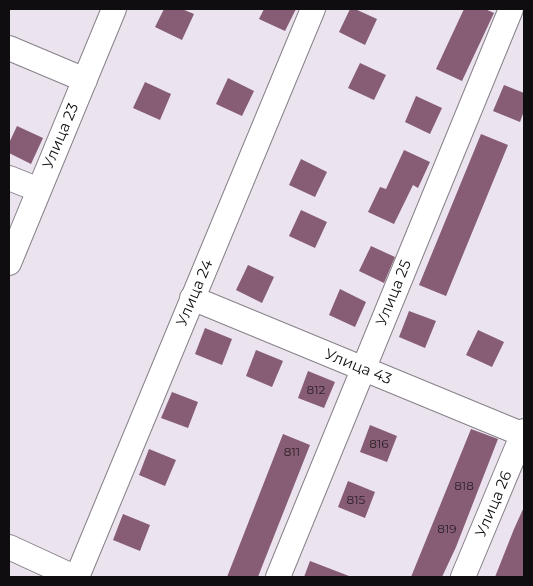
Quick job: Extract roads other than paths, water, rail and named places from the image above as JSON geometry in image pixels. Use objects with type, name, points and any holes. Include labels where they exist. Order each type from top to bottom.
[{"type":"street","name":"Улица 23","points":[[9,263],[114,9]]},
{"type":"street","name":"Улица 24","points":[[76,577],[313,9]]},
{"type":"street","name":"Улица 25","points":[[278,577],[510,9]]},
{"type":"street","points":[[9,48],[85,80]]},
{"type":"street","points":[[9,178],[39,190]]},
{"type":"street","name":"Улица 43","points":[[192,298],[524,433]]},
{"type":"street","name":"Улица 26","points":[[463,577],[524,433]]},
{"type":"street","points":[[9,547],[76,577]]}]
